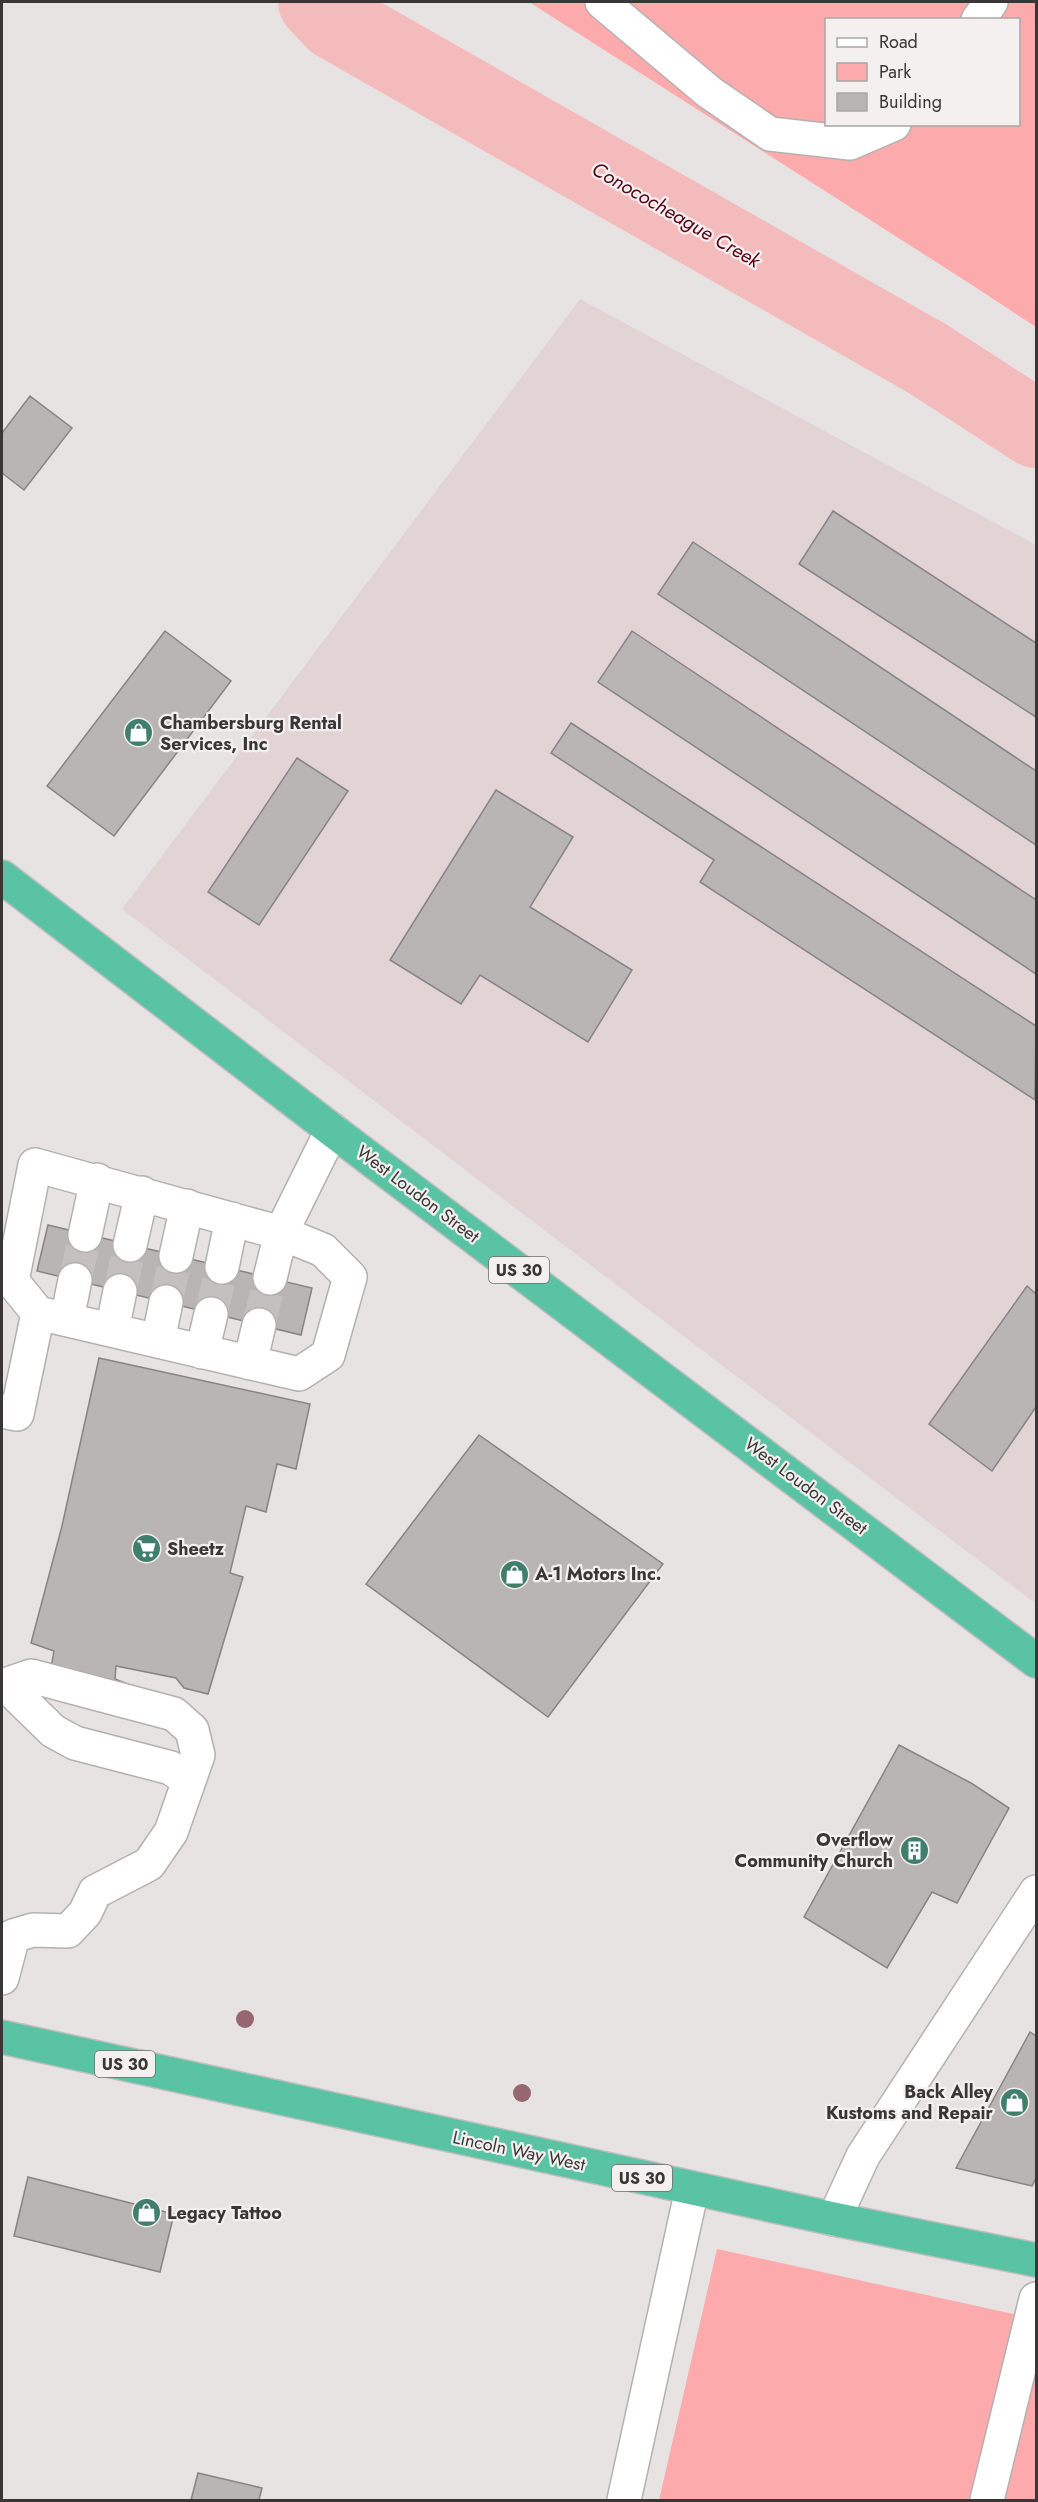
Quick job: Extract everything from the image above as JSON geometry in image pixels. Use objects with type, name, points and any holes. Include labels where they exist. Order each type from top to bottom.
[{"type":"highway","name":"West Loudon Street","points":[[2,877],[332,1130],[790,1473],[1036,1661]]},
{"type":"highway","name":"Lincoln Way West","points":[[2,2037],[692,2189],[1036,2260]]},
{"type":"lane","points":[[602,2],[709,92],[770,134],[850,143],[889,126]]},
{"type":"lane","points":[[979,18],[990,2]]},
{"type":"lane","points":[[270,1278],[281,1233],[332,1130]]},
{"type":"lane","points":[[35,1165],[97,1180],[232,1219],[281,1233],[323,1250],[350,1277],[328,1355],[299,1374],[52,1316],[12,1281],[35,1165]]},
{"type":"lane","points":[[85,1234],[97,1180]]},
{"type":"lane","points":[[130,1245],[142,1193]]},
{"type":"lane","points":[[176,1256],[187,1206]]},
{"type":"lane","points":[[222,1267],[232,1219]]},
{"type":"lane","points":[[2,1411],[16,1414],[52,1316],[75,1280]]},
{"type":"lane","points":[[112,1330],[120,1291]]},
{"type":"lane","points":[[158,1341],[166,1302]]},
{"type":"lane","points":[[202,1352],[211,1314]]},
{"type":"lane","points":[[250,1363],[259,1325]]},
{"type":"lane","points":[[2,1978],[13,1936],[33,1930],[68,1931],[85,1913],[95,1892],[149,1864],[171,1832],[189,1781],[198,1755],[192,1730],[174,1714],[31,1676],[11,1681],[4,1686],[53,1731],[75,1743],[171,1768],[189,1781]]},
{"type":"lane","points":[[834,2219],[863,2156],[1036,1892]]},
{"type":"lane","points":[[624,2500],[692,2189]]},
{"type":"lane","points":[[987,2500],[1036,2299]]},
{"type":"shaded area","points":[[580,299],[1036,545],[1036,1604],[122,909]]},
{"type":"green space","points":[[529,2],[1036,2],[1036,327],[972,285]]},
{"type":"green space","points":[[717,2249],[1036,2319],[1036,2500],[659,2500]]},
{"type":"building","points":[[30,396],[72,428],[24,490],[2,473],[2,433]]},
{"type":"building","points":[[833,511],[1036,643],[1036,717],[799,564]]},
{"type":"building","points":[[693,542],[1036,771],[1036,845],[658,594]]},
{"type":"building","name":"Chambersburg Rental Services, Inc","points":[[165,631],[231,681],[114,836],[47,786]]},
{"type":"building","points":[[632,631],[1036,900],[1036,974],[598,682]]},
{"type":"building","points":[[571,723],[1036,1026],[1035,1100],[700,882],[714,860],[551,753]]},
{"type":"building","points":[[297,758],[348,791],[259,925],[208,892]]},
{"type":"building","points":[[496,790],[573,837],[530,907],[632,970],[588,1042],[480,975],[461,1004],[390,960]]},
{"type":"building","points":[[48,1225],[312,1288],[301,1335],[37,1271]]},
{"type":"building","points":[[1027,1286],[1036,1294],[1036,1407],[992,1471],[929,1424]]},
{"type":"building","name":"Sheetz","points":[[99,1358],[310,1404],[296,1469],[277,1464],[266,1512],[246,1506],[230,1573],[243,1577],[208,1694],[184,1688],[176,1678],[116,1666],[115,1679],[135,1687],[51,1668],[54,1651],[31,1643],[62,1526]]},
{"type":"building","name":"A-1 Motors Inc.","points":[[479,1435],[663,1564],[548,1717],[366,1584]]},
{"type":"building","name":"Overflow Community Church","points":[[899,1745],[971,1783],[1009,1808],[957,1903],[932,1892],[887,1968],[804,1917]]},
{"type":"building","name":"Back Alley Kustoms and Repair","points":[[1030,2032],[1036,2036],[1036,2178],[1032,2186],[956,2168]]},
{"type":"building","points":[[28,2177],[174,2214],[160,2272],[14,2236]]},
{"type":"building","points":[[198,2473],[262,2488],[259,2500],[191,2500]]},
{"type":"waterway","name":"Conococheague Creek","points":[[317,2],[335,21],[928,359],[1036,429]]},
{"type":"tunnel","points":[[75,1280],[85,1235]]},
{"type":"tunnel","points":[[120,1291],[130,1245]]},
{"type":"tunnel","points":[[166,1302],[176,1256]]},
{"type":"tunnel","points":[[211,1314],[222,1267]]},
{"type":"tunnel","points":[[259,1325],[270,1278]]},
{"type":"place","name":"Chambersburg Rental Services, Inc","points":[[139,733]]},
{"type":"place","name":"Sheetz","points":[[146,1549]]},
{"type":"place","name":"A-1 Motors Inc.","points":[[514,1574]]},
{"type":"place","name":"Overflow Community Church","points":[[914,1850]]},
{"type":"place","name":"Back Alley Kustoms and Repair","points":[[1014,2102]]},
{"type":"place","name":"Legacy Tattoo","points":[[146,2213]]}]
